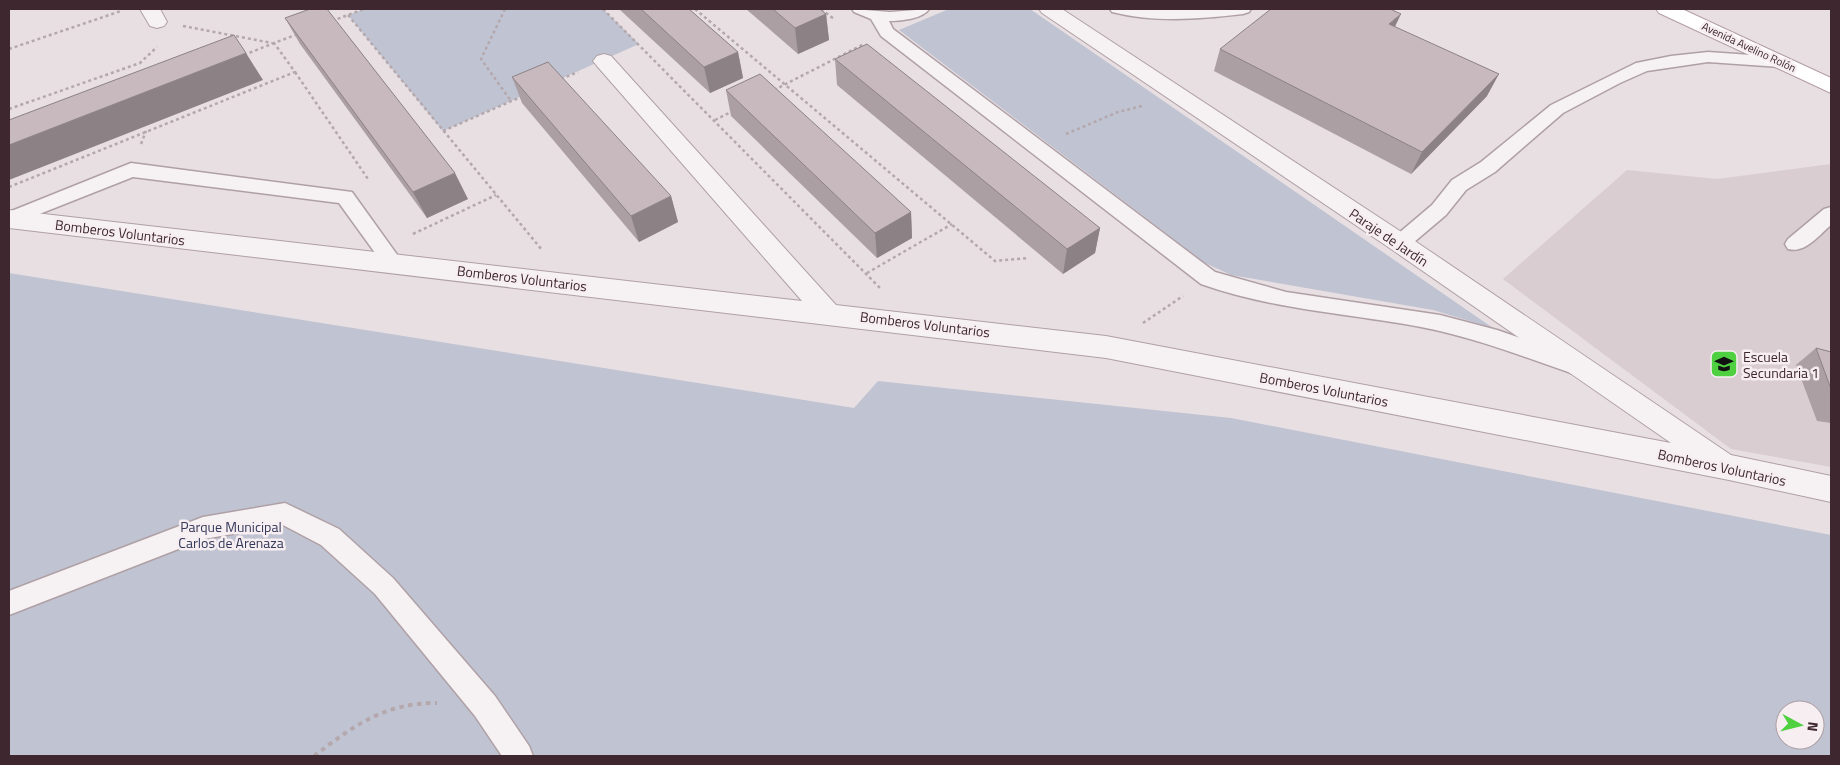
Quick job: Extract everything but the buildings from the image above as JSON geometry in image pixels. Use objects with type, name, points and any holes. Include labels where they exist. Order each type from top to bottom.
[{"type":"main road","name":"Avenida Avelino Rolón","points":[[1666,9],[1831,86]]},
{"type":"street","name":"Paraje de Jardín","points":[[1048,9],[1400,243],[1729,467]]},
{"type":"street","points":[[604,61],[827,313]]},
{"type":"street","name":"Bomberos Voluntarios","points":[[9,219],[1106,346],[1729,467],[1831,489]]},
{"type":"lane","points":[[869,13],[896,17],[921,9]]},
{"type":"lane","points":[[1118,9],[1150,13],[1211,12],[1243,9]]},
{"type":"lane","points":[[869,13],[887,32],[1208,278],[1237,290],[1282,300],[1423,320],[1481,334],[1577,365]]},
{"type":"lane","points":[[1400,243],[1438,210],[1459,184],[1488,167],[1557,109],[1614,79],[1642,67],[1680,60],[1732,57],[1780,62]]},
{"type":"lane","points":[[9,219],[131,170],[345,197],[393,263]]},
{"type":"lane","points":[[1795,244],[1831,214]]},
{"type":"lane","points":[[9,603],[203,528],[286,514],[330,537],[384,586],[484,706],[519,756]]},
{"type":"path","points":[[9,49],[126,9]]},
{"type":"path","points":[[330,22],[364,9]]},
{"type":"path","points":[[505,9],[481,60],[511,101]]},
{"type":"path","points":[[604,9],[867,273],[907,322]]},
{"type":"path","points":[[696,9],[995,261],[1028,258]]},
{"type":"path","points":[[154,15],[274,43],[368,179]]},
{"type":"path","points":[[9,110],[140,63],[156,50],[163,35],[154,15]]},
{"type":"path","points":[[348,15],[570,284]]},
{"type":"path","points":[[237,58],[302,33]]},
{"type":"path","points":[[768,93],[864,43]]},
{"type":"path","points":[[553,83],[604,61]]},
{"type":"path","points":[[9,187],[295,72]]},
{"type":"path","points":[[443,130],[528,93]]},
{"type":"path","points":[[1038,148],[1076,128],[1118,112],[1177,96]]},
{"type":"path","points":[[715,120],[741,107]]},
{"type":"path","points":[[435,268],[408,237],[496,195]]},
{"type":"path","points":[[867,273],[952,224]]},
{"type":"path","points":[[1106,346],[1208,278]]},
{"type":"path","points":[[314,756],[366,716],[416,701],[484,706]]},
{"type":"shaded area","name":"Escuela Secundaria 1","points":[[1831,164],[1831,467],[1731,449],[1503,279],[1627,170],[1717,179]]},
{"type":"green space","points":[[364,9],[603,9],[639,44],[443,131],[348,15]]},
{"type":"green space","points":[[949,9],[1030,9],[1493,328],[1433,310],[1231,275],[1205,263],[899,30]]},
{"type":"green space","name":"Parque Municipal Carlos de Arenaza","points":[[9,273],[854,408],[878,381],[1231,418],[1831,535],[1831,756],[9,756]]},
{"type":"place","name":"Escuela Secundaria 1","points":[[1724,364]]}]
